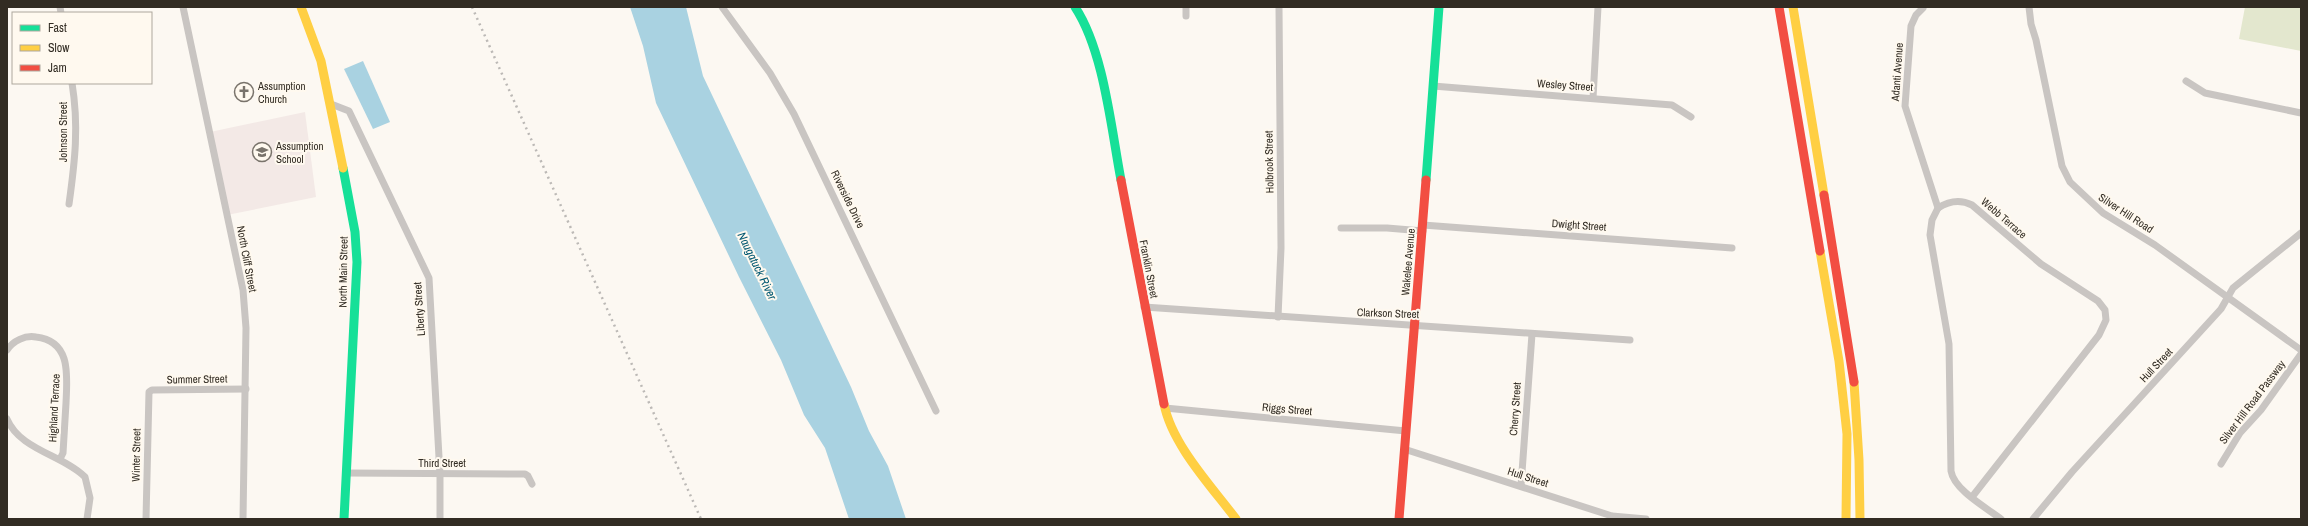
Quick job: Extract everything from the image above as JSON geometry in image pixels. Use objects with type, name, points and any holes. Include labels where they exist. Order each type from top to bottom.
[{"type":"main road","name":"North Main Street","points":[[301,7],[320,61],[331,104],[355,232],[356,247],[344,519]]},
{"type":"main road","name":"Franklin Street","points":[[1075,7],[1086,24],[1101,77],[1144,307],[1165,408],[1173,431],[1185,450],[1236,519]]},
{"type":"main road","name":"Wakelee Avenue","points":[[1399,519],[1423,228],[1438,7]]},
{"type":"main road","points":[[1779,7],[1839,361],[1846,434],[1846,519]]},
{"type":"main road","points":[[1793,7],[1852,360],[1858,417],[1861,482],[1860,519]]},
{"type":"street","name":"North Cliff Street","points":[[183,7],[243,290],[246,328],[243,519]]},
{"type":"street","name":"Riverside Drive","points":[[722,7],[770,73],[794,114],[936,411]]},
{"type":"street","points":[[1186,7],[1186,16]]},
{"type":"street","name":"Holbrook Street","points":[[1278,317],[1281,248],[1279,7]]},
{"type":"street","points":[[1593,98],[1598,7]]},
{"type":"street","name":"Silver Hill Road","points":[[2029,7],[2031,24],[2036,40],[2062,166],[2070,182],[2103,213],[2155,245],[2301,350]]},
{"type":"street","name":"Adanti Avenue","points":[[1923,8],[1916,16],[1911,26],[1905,106],[1938,208]]},
{"type":"street","points":[[2186,81],[2205,93],[2301,113]]},
{"type":"street","name":"Johnson Street","points":[[68,204],[76,152],[76,110],[72,84]]},
{"type":"street","name":"Wesley Street","points":[[1433,86],[1672,105],[1692,117]]},
{"type":"street","name":"Liberty Street","points":[[331,104],[349,111],[429,278],[440,475],[440,519]]},
{"type":"street","name":"Webb Terrace","points":[[1938,208],[1955,202],[1966,202],[1972,205],[2041,264],[2095,298],[2106,314],[2102,331],[1972,497]]},
{"type":"street","points":[[1938,208],[1932,220],[1930,235],[1948,344],[1951,471],[1957,485],[2001,519]]},
{"type":"street","name":"Dwight Street","points":[[1341,228],[1423,228],[1732,248]]},
{"type":"street","name":"Hull Street","points":[[2033,519],[2072,472],[2221,309],[2227,296],[2233,288],[2301,233]]},
{"type":"street","name":"Clarkson Street","points":[[1144,307],[1405,326],[1415,324],[1532,334],[1630,340]]},
{"type":"street","name":"Cherry Street","points":[[1521,486],[1532,334]]},
{"type":"street","name":"Highland Terrace","points":[[7,350],[19,340],[35,336],[54,342],[64,356],[67,365],[67,378],[63,453],[60,459]]},
{"type":"street","name":"Silver Hill Road Passway","points":[[2221,464],[2240,433],[2261,410],[2301,354]]},
{"type":"street","name":"Summer Street","points":[[149,392],[152,390],[246,389]]},
{"type":"street","name":"Winter Street","points":[[146,519],[149,392]]},
{"type":"street","name":"Riggs Street","points":[[1165,408],[1406,431]]},
{"type":"street","name":"Highland Terrace","points":[[7,419],[12,428],[24,439],[80,472],[87,481],[90,498],[87,519]]},
{"type":"street","name":"Hull Street","points":[[1404,449],[1521,486],[1611,517],[1646,519]]},
{"type":"street","name":"Third Street","points":[[346,473],[440,475],[525,474],[528,476],[532,484]]},
{"type":"shaded area","name":"Assumption School","points":[[305,112],[316,197],[227,215],[210,132]]},
{"type":"green space","points":[[2245,7],[2301,7],[2301,51],[2239,39]]},
{"type":"water","name":"Naugatuck River","points":[[630,7],[686,7],[703,76],[851,387],[869,431],[888,466],[906,519],[849,519],[825,448],[804,415],[781,360],[739,277],[656,103],[643,46]]},
{"type":"water","points":[[363,61],[390,122],[373,129],[344,69]]},
{"type":"railway","points":[[472,7],[701,519]]},
{"type":"traffic: fast","points":[[1075,7],[1085,25],[1100,67],[1110,114],[1121,180]]},
{"type":"traffic: fast","points":[[1426,180],[1439,7]]},
{"type":"traffic: fast","points":[[343,168],[355,232],[357,262],[344,519]]},
{"type":"traffic: slow","points":[[301,7],[321,61],[343,168]]},
{"type":"traffic: slow","points":[[1793,7],[1824,195]]},
{"type":"traffic: slow","points":[[1820,251],[1839,361],[1847,434],[1846,519]]},
{"type":"traffic: slow","points":[[1854,382],[1859,460],[1860,519]]},
{"type":"traffic: slow","points":[[1164,404],[1168,419],[1184,450],[1236,519]]},
{"type":"traffic: jam","points":[[1779,7],[1820,251]]},
{"type":"traffic: jam","points":[[1121,180],[1164,404]]},
{"type":"traffic: jam","points":[[1399,519],[1426,180]]},
{"type":"traffic: jam","points":[[1824,195],[1854,382]]},
{"type":"place","name":"Assumption Church","points":[[244,92]]},
{"type":"place","name":"Assumption School","points":[[262,152]]}]
